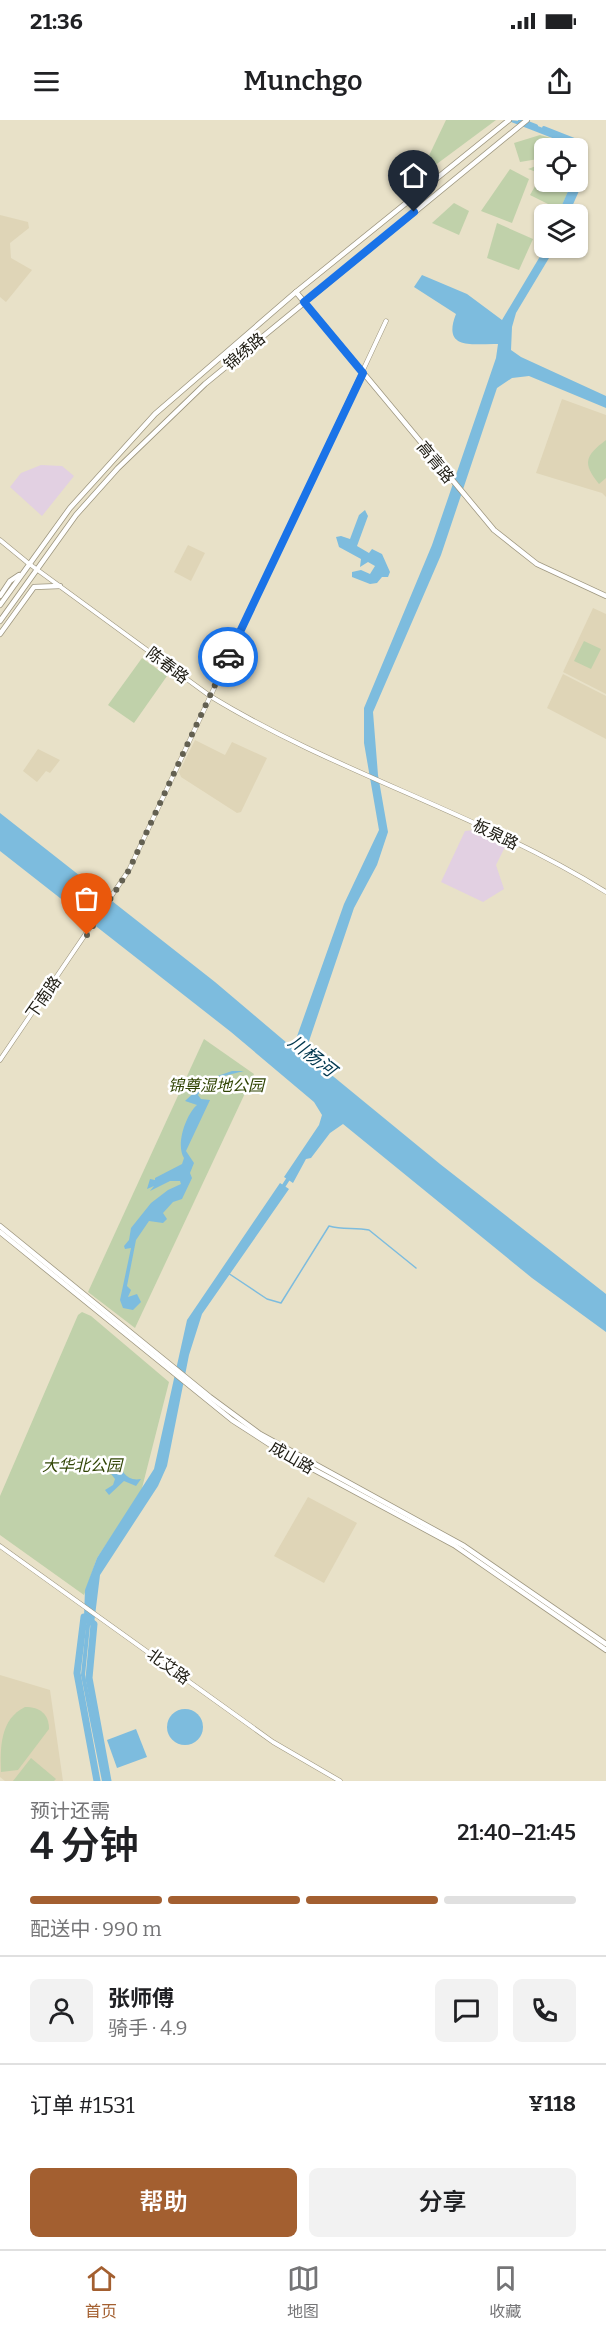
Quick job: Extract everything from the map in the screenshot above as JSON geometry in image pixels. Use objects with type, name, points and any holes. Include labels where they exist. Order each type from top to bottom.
[{"type":"main road","name":"锦绣路","points":[[0,605],[28,563],[70,508],[154,414],[296,292],[509,120]]},
{"type":"main road","name":"锦绣路","points":[[0,621],[76,515],[162,423],[205,384],[527,120]]},
{"type":"main road","name":"高青路","points":[[296,292],[464,497],[494,530],[526,557],[562,578],[606,596]]},
{"type":"main road","name":"锦绣路","points":[[0,596],[10,581],[21,574]]},
{"type":"main road","points":[[0,634],[34,587],[60,586]]},
{"type":"main road","name":"成山路","points":[[0,1226],[172,1370]]},
{"type":"main road","name":"成山路","points":[[0,1232],[187,1382],[260,1434],[456,1541],[606,1647]]},
{"type":"street","name":"下南路","points":[[0,1060],[121,884],[386,321]]},
{"type":"street","name":"陈春路","points":[[0,540],[36,569],[210,696],[270,730],[382,783]]},
{"type":"street","name":"板泉路","points":[[382,783],[575,873],[606,892]]},
{"type":"street","name":"北艾路","points":[[0,1546],[273,1742],[340,1781]]},
{"type":"shaded area","points":[[0,215],[28,222],[29,228],[10,243],[11,258],[32,270],[6,302],[0,297]]},
{"type":"shaded area","points":[[562,399],[606,415],[606,497],[602,493],[536,473]]},
{"type":"shaded area","points":[[41,465],[62,466],[74,476],[42,516],[10,487],[21,473]]},
{"type":"shaded area","points":[[188,545],[205,553],[191,581],[174,572]]},
{"type":"shaded area","points":[[593,608],[606,614],[606,694],[563,672]]},
{"type":"shaded area","points":[[563,674],[606,696],[606,739],[547,708]]},
{"type":"shaded area","points":[[195,740],[225,755],[232,742],[267,758],[241,812],[237,813],[181,777],[179,772]]},
{"type":"shaded area","points":[[38,749],[60,760],[50,773],[46,771],[37,782],[23,771]]},
{"type":"shaded area","points":[[474,830],[506,845],[496,865],[504,889],[483,902],[441,882],[465,831]]},
{"type":"shaded area","points":[[308,1497],[357,1523],[324,1583],[274,1556]]},
{"type":"shaded area","points":[[0,1675],[50,1690],[63,1781],[5,1781],[0,1777]]},
{"type":"green space","points":[[446,120],[496,120],[430,169],[425,164]]},
{"type":"green space","points":[[540,135],[551,138],[534,138],[534,160],[520,162],[514,143]]},
{"type":"green space","points":[[510,169],[529,179],[512,223],[481,211]]},
{"type":"green space","points":[[534,188],[534,192],[568,192],[563,204],[548,204],[530,195]]},
{"type":"green space","points":[[454,203],[469,211],[459,235],[432,223]]},
{"type":"green space","points":[[497,223],[533,239],[519,270],[487,258]]},
{"type":"green space","points":[[606,440],[606,478],[599,484],[590,471],[588,460],[590,455]]},
{"type":"green space","points":[[584,641],[601,649],[591,669],[574,661]]},
{"type":"green space","points":[[142,658],[167,676],[134,723],[108,705]]},
{"type":"green space","name":"锦尊湿地公园","points":[[204,1039],[254,1074],[135,1328],[88,1292]]},
{"type":"green space","name":"大华北公园","points":[[82,1312],[91,1316],[169,1382],[141,1492],[97,1558],[84,1595],[0,1535],[0,1496],[78,1315]]},
{"type":"green space","points":[[25,1707],[43,1712],[49,1729],[18,1770],[1,1772],[3,1735],[11,1719]]},
{"type":"green space","points":[[31,1758],[56,1779],[54,1781],[13,1781]]},
{"type":"water","points":[[506,120],[531,124],[571,138],[552,138]]},
{"type":"water","points":[[568,192],[578,192],[573,204],[562,204]]},
{"type":"water","points":[[539,258],[549,258],[516,313],[512,327],[511,350],[521,357],[606,396],[606,408],[529,376],[512,378],[497,388],[441,555],[373,712],[378,775],[388,832],[377,865],[354,908],[306,1050],[323,1068],[440,1164],[606,1294],[606,1332],[532,1278],[343,1124],[330,1133],[311,1158],[306,1159],[293,1183],[284,1177],[319,1125],[322,1115],[314,1102],[231,1032],[0,851],[0,813],[215,982],[287,1043],[295,1042],[344,904],[379,830],[364,743],[364,708],[432,545],[496,358],[498,344],[471,344],[457,340],[453,335],[456,314],[414,287],[422,275],[467,294],[502,320]]},
{"type":"water","points":[[365,510],[368,516],[357,546],[369,553],[372,549],[382,554],[390,572],[388,577],[382,577],[377,583],[370,584],[352,577],[352,572],[361,570],[370,574],[375,566],[368,562],[360,567],[361,559],[339,547],[336,537],[350,539],[359,515]]},
{"type":"water","points":[[232,1071],[244,1071],[216,1078],[211,1084],[207,1081],[198,1095],[201,1099],[210,1100],[186,1151],[194,1163],[190,1173],[192,1178],[182,1199],[173,1202],[163,1213],[167,1219],[163,1223],[149,1221],[136,1240],[127,1286],[131,1290],[128,1297],[137,1294],[141,1302],[133,1310],[123,1308],[120,1300],[131,1248],[125,1249],[124,1246],[129,1240],[131,1228],[151,1203],[168,1190],[181,1184],[180,1181],[170,1181],[150,1191],[154,1186],[147,1189],[150,1179],[155,1180],[182,1164],[184,1158],[181,1145],[183,1129],[189,1115],[197,1105],[185,1101],[203,1084],[201,1078],[209,1079]]},
{"type":"water","points":[[280,1183],[289,1189],[202,1314],[189,1355],[167,1466],[158,1486],[100,1575],[94,1624],[84,1617],[85,1590],[97,1558],[154,1469],[187,1320]]},
{"type":"water","points":[[117,1459],[125,1475],[132,1479],[141,1479],[136,1486],[124,1481],[109,1495],[105,1490],[113,1485],[115,1479],[108,1470]]},
{"type":"water","points":[[185,1709],[198,1714],[203,1727],[198,1740],[185,1745],[172,1740],[167,1727],[172,1714]]},
{"type":"water","points":[[136,1729],[147,1757],[117,1768],[107,1740]]},
{"type":"waterway","points":[[520,120],[536,126]]},
{"type":"waterway","points":[[544,128],[569,138]]},
{"type":"waterway","points":[[281,1190],[290,1176]]},
{"type":"waterway","points":[[228,1273],[267,1299],[281,1303],[329,1226],[369,1230],[416,1268]]},
{"type":"waterway","points":[[89,1616],[83,1675],[104,1781]]},
{"type":"waterway","points":[[97,1781],[77,1673],[84,1617],[94,1624],[89,1678],[108,1781]]},
{"type":"way so far","points":[[87,935],[129,870],[228,657]]},
{"type":"route","points":[[228,657],[363,373],[304,302],[414,212]]},
{"type":"water label","name":"川杨河","points":[[312,1056]]}]
